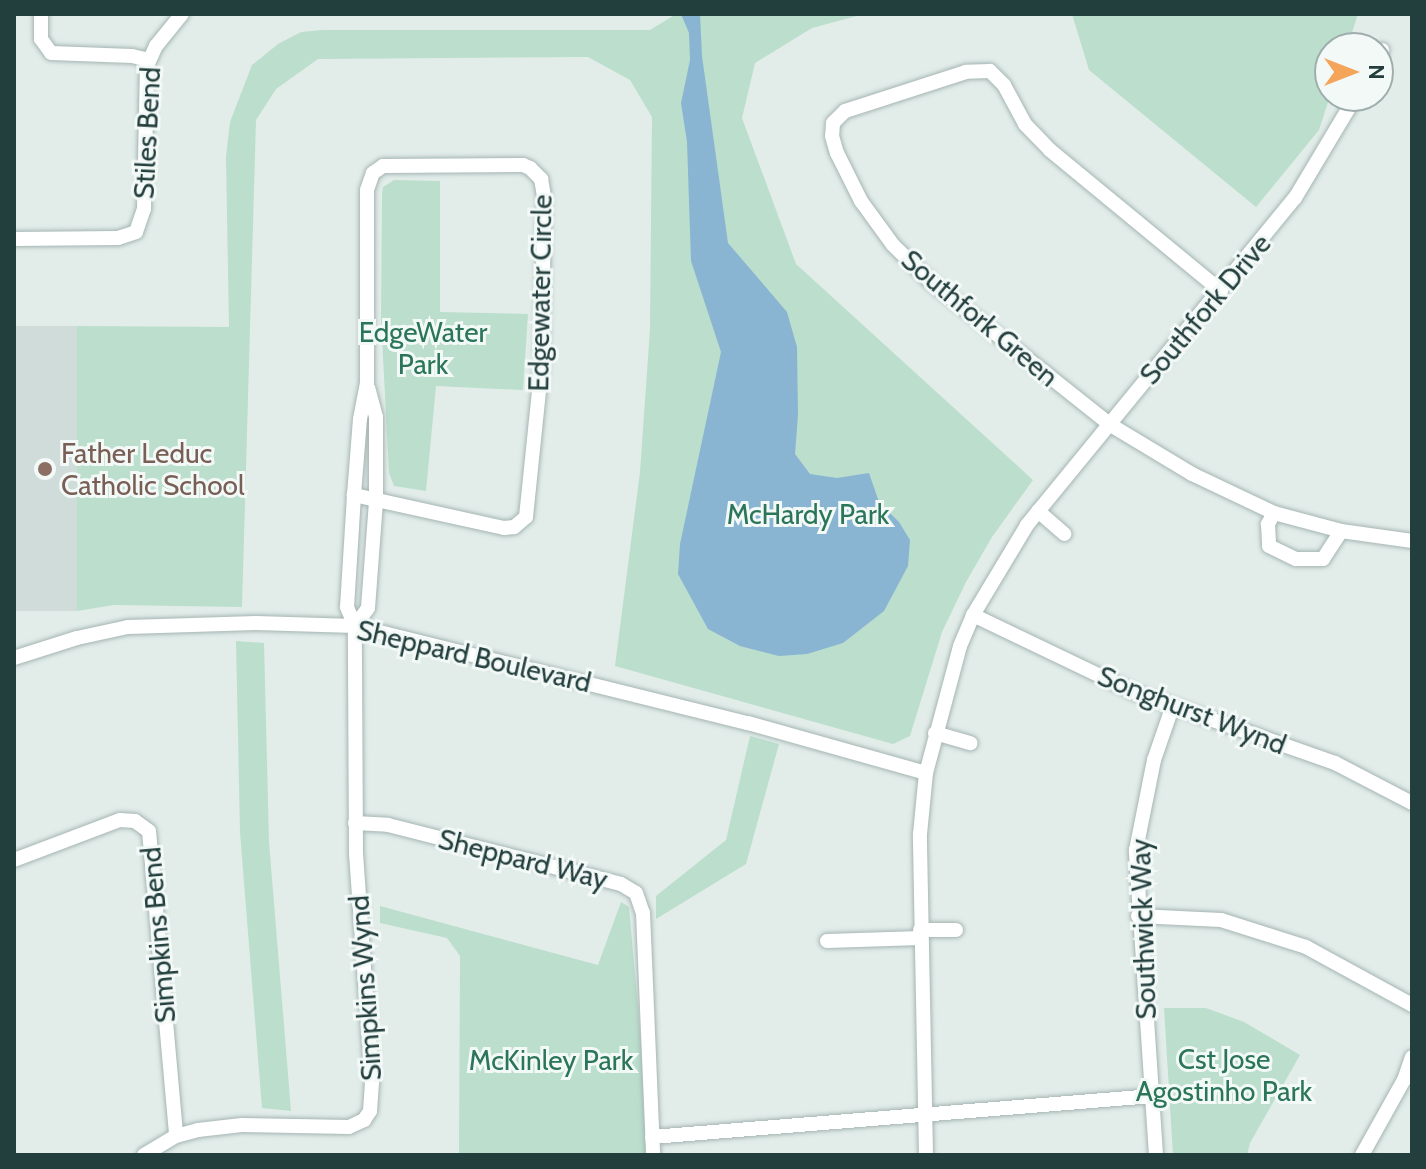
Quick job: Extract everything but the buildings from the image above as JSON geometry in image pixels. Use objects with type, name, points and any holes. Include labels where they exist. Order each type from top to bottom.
[{"type":"street","points":[[41,14],[41,39],[51,53],[132,56],[149,60]]},
{"type":"street","name":"Stiles Bend","points":[[14,239],[118,238],[136,232],[143,217],[144,80],[156,46],[182,14]]},
{"type":"street","name":"Southfork Green","points":[[1109,424],[932,283],[893,245],[861,201],[837,153],[832,136],[837,116],[966,72],[990,71],[1004,85],[1025,124],[1050,150],[1221,291]]},
{"type":"street","name":"Southfork Drive","points":[[926,1155],[920,834],[926,773],[960,646],[973,615],[1038,511],[1295,198],[1346,112]]},
{"type":"street","name":"Edgewater Circle","points":[[354,495],[504,528],[514,527],[526,517],[542,362],[544,196],[537,173],[523,165],[394,165],[373,173],[367,190],[367,382]]},
{"type":"street","points":[[355,626],[347,607],[360,419],[367,382]]},
{"type":"street","points":[[355,626],[368,608],[376,501],[376,417],[367,382]]},
{"type":"street","points":[[1109,424],[1192,474],[1274,513],[1341,531],[1412,541]]},
{"type":"street","points":[[1038,511],[1064,534]]},
{"type":"street","points":[[1274,513],[1268,524],[1269,546],[1296,559],[1323,559],[1341,531]]},
{"type":"street","name":"Songhurst Wynd","points":[[973,615],[1172,708],[1335,763],[1412,803]]},
{"type":"street","name":"Sheppard Boulevard","points":[[14,658],[77,638],[128,627],[256,623],[355,626],[748,723],[926,773]]},
{"type":"street","name":"Simpkins Wynd","points":[[144,1155],[176,1136],[233,1125],[349,1127],[364,1120],[370,1111],[372,1082],[355,823],[355,626]]},
{"type":"street","name":"Southwick Way","points":[[1156,1155],[1136,850],[1142,808],[1172,708]]},
{"type":"street","points":[[935,733],[971,743]]},
{"type":"street","name":"Simpkins Bend","points":[[14,860],[120,820],[135,821],[149,831],[176,1136]]},
{"type":"street","name":"Sheppard Way","points":[[355,823],[388,825],[621,884],[636,893],[643,913],[652,1137]]},
{"type":"street","points":[[1138,916],[1221,920],[1306,947],[1412,1005]]},
{"type":"street","points":[[827,941],[956,930]]},
{"type":"street","points":[[1362,1155],[1404,1080],[1412,1057]]},
{"type":"street","points":[[653,1155],[652,1137],[1153,1096]]},
{"type":"shaded area","name":"Father Leduc Catholic School","points":[[14,326],[77,326],[77,611],[14,611]]},
{"type":"green space","name":"McHardy Park","points":[[676,14],[864,14],[812,28],[755,63],[742,118],[796,264],[1033,480],[992,537],[966,582],[942,632],[910,736],[893,744],[615,666],[640,472],[650,329],[652,117],[630,80],[588,57],[318,59],[276,89],[256,120],[242,607],[114,605],[77,611],[77,326],[229,327],[226,157],[230,122],[252,65],[278,44],[301,32],[650,30]]},
{"type":"green space","points":[[1072,14],[1358,14],[1352,32],[1314,32],[1314,112],[1325,112],[1319,130],[1256,207],[1089,70]]},
{"type":"green space","name":"EdgeWater Park","points":[[394,180],[440,181],[440,312],[528,314],[523,390],[436,386],[426,491],[394,486],[389,473],[381,318],[382,194],[383,187]]},
{"type":"green space","points":[[236,641],[264,643],[269,842],[291,1111],[262,1108],[240,832]]},
{"type":"green space","points":[[750,736],[779,744],[746,864],[656,919],[656,896],[726,840]]},
{"type":"green space","name":"McKinley Park","points":[[621,902],[629,907],[651,1155],[459,1155],[460,956],[447,938],[380,923],[380,906],[598,965]]},
{"type":"green space","name":"Cst Jose Agostinho Park","points":[[1164,1008],[1206,1008],[1244,1022],[1300,1055],[1250,1143],[1247,1155],[1173,1155]]},
{"type":"water","points":[[681,14],[700,14],[702,56],[728,243],[787,312],[797,347],[795,454],[810,474],[837,478],[869,473],[879,502],[899,522],[910,540],[908,566],[884,611],[843,643],[807,654],[779,656],[740,646],[708,629],[678,574],[680,544],[721,352],[691,261],[687,142],[681,103],[690,60],[689,33]]},
{"type":"place","name":"Father Leduc Catholic School","points":[[45,469]]}]
